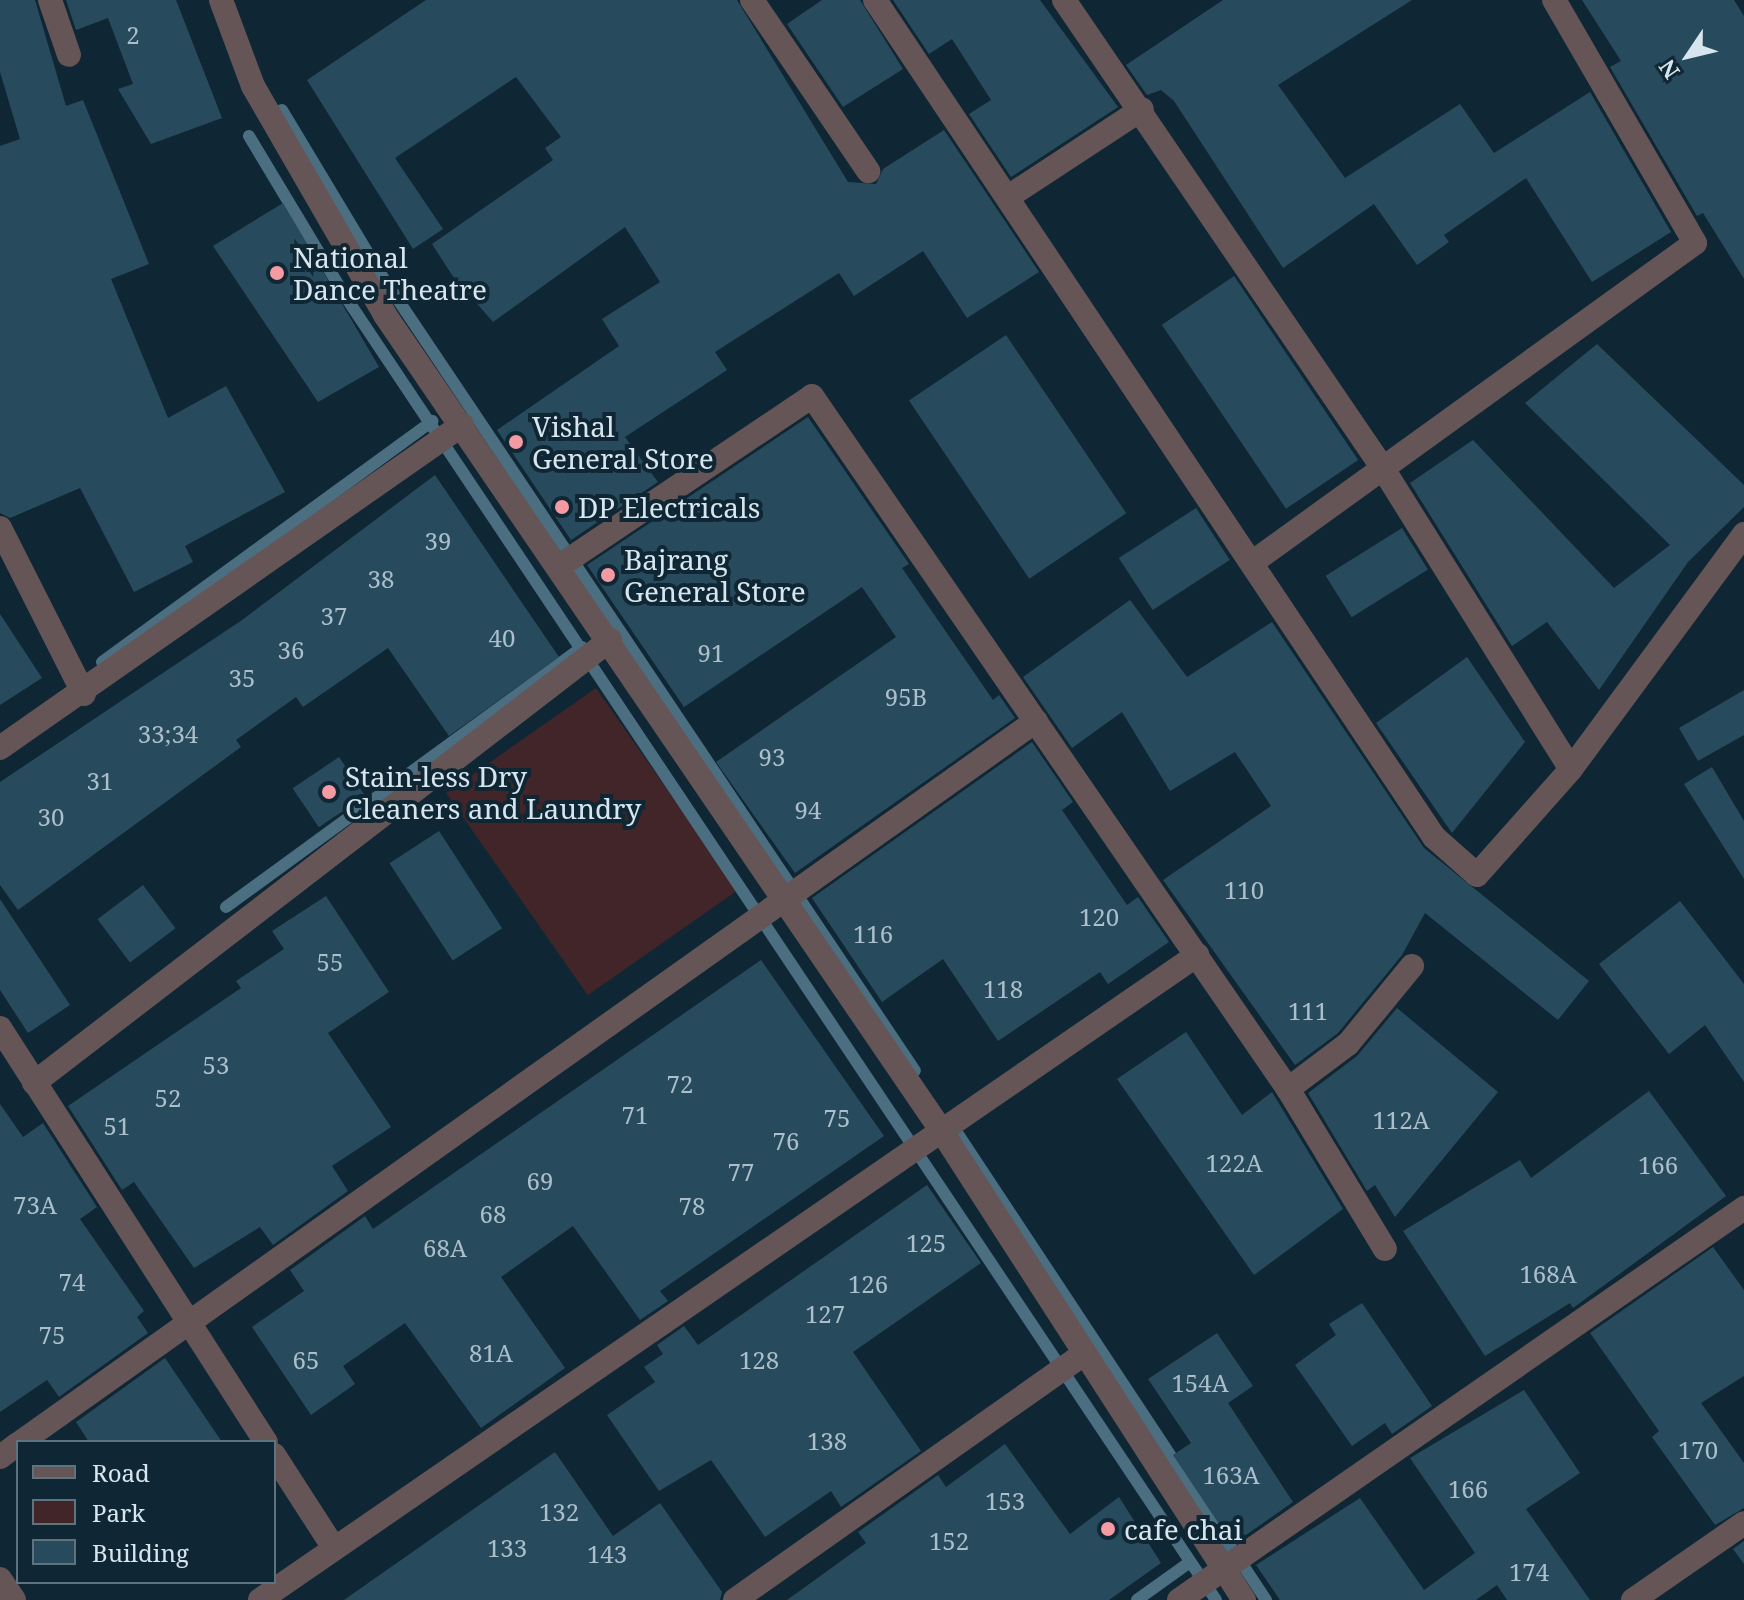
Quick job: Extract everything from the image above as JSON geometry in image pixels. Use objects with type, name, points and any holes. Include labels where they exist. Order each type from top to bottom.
[{"type":"street","points":[[50,0],[69,55]]},
{"type":"street","points":[[221,0],[253,86],[385,315],[610,640],[939,1127],[1221,1571],[1244,1600]]},
{"type":"street","points":[[752,0],[868,171]]},
{"type":"street","points":[[875,0],[1434,837],[1477,875],[1571,769],[1744,534]]},
{"type":"street","points":[[1064,0],[1142,109],[1382,467],[1571,769]]},
{"type":"street","points":[[1253,562],[1695,243],[1554,0]]},
{"type":"street","points":[[1008,197],[1142,109]]},
{"type":"street","points":[[558,567],[812,396],[1288,1089],[1385,1249]]},
{"type":"street","points":[[0,748],[84,694],[462,425]]},
{"type":"street","points":[[0,528],[84,694]]},
{"type":"street","points":[[34,1083],[610,640]]},
{"type":"street","points":[[24,1440],[187,1320],[782,897],[1036,721]]},
{"type":"street","points":[[260,1600],[939,1127],[1197,955]]},
{"type":"street","points":[[1288,1089],[1348,1044],[1412,966]]},
{"type":"street","points":[[0,1028],[265,1440]]},
{"type":"street","points":[[1183,1597],[1744,1208]]},
{"type":"street","points":[[735,1600],[1084,1354]]},
{"type":"street","points":[[276,1458],[334,1548]]},
{"type":"street","points":[[1633,1600],[1744,1523]]},
{"type":"street","points":[[0,1579],[14,1600]]},
{"type":"green space","points":[[596,688],[738,890],[588,995],[446,793]]},
{"type":"building","points":[[0,0],[35,0],[66,106],[83,100],[149,264],[111,279],[168,418],[226,386],[285,492],[185,546],[193,562],[134,592],[80,488],[10,518],[0,513],[0,146],[20,139],[0,72]]},
{"type":"building","points":[[66,0],[176,0],[222,118],[151,144],[118,89],[133,84],[108,18],[76,30]]},
{"type":"building","points":[[426,0],[737,0],[848,182],[876,184],[883,169],[944,130],[1039,272],[967,318],[923,251],[854,296],[839,273],[715,352],[727,370],[625,437],[658,482],[571,540],[497,430],[619,346],[602,319],[660,282],[625,227],[493,322],[452,275],[432,244],[553,160],[545,148],[561,137],[516,77],[395,158],[443,229],[413,249],[307,80]]},
{"type":"building","points":[[822,0],[860,0],[903,69],[843,107],[787,24]]},
{"type":"building","points":[[893,0],[1040,0],[1118,107],[1011,177],[969,114],[991,100],[952,39],[929,54]]},
{"type":"building","points":[[1223,0],[1412,0],[1278,85],[1345,178],[1460,104],[1494,153],[1590,92],[1671,232],[1592,282],[1526,178],[1444,235],[1449,242],[1417,265],[1374,204],[1283,268],[1174,101],[1161,90],[1147,95],[1126,65]]},
{"type":"building","points":[[1582,0],[1734,0],[1744,16],[1744,279],[1703,213],[1697,216],[1610,67],[1621,61]]},
{"type":"building","name":"National Dance Theatre","points":[[283,203],[379,367],[318,402],[213,246]]},
{"type":"building","points":[[1234,276],[1358,460],[1286,509],[1162,325]]},
{"type":"building","points":[[1006,335],[1126,513],[1029,579],[909,400]]},
{"type":"building","points":[[1597,344],[1744,485],[1744,507],[1688,562],[1599,690],[1547,622],[1512,646],[1410,483],[1473,440],[1614,588],[1670,545],[1525,403]]},
{"type":"building","points":[[808,417],[909,564],[902,568],[993,700],[999,695],[1015,718],[795,873],[716,762],[896,637],[862,587],[684,707],[587,565]]},
{"type":"building","points":[[435,475],[559,657],[449,736],[388,648],[303,707],[296,697],[236,740],[241,747],[18,910],[0,885],[0,782],[242,620]]},
{"type":"building","points":[[1196,508],[1230,560],[1153,610],[1119,558]]},
{"type":"building","points":[[1402,528],[1428,570],[1352,617],[1326,576]]},
{"type":"building","points":[[1130,600],[1187,677],[1272,622],[1424,848],[1589,981],[1558,1020],[1425,913],[1402,955],[1338,1033],[1295,1065],[1163,880],[1271,806],[1235,752],[1170,791],[1122,712],[1072,748],[1023,677]]},
{"type":"building","points":[[0,614],[42,678],[0,705]]},
{"type":"building","points":[[1467,657],[1525,742],[1452,833],[1376,723]]},
{"type":"building","points":[[1744,690],[1744,735],[1698,761],[1679,728]]},
{"type":"building","points":[[1032,742],[1073,802],[1062,810],[1127,905],[1138,897],[1169,942],[1108,984],[1100,972],[998,1041],[943,959],[882,1002],[812,898]]},
{"type":"building","name":"Stain-less Dry Cleaners and Laundry","points":[[339,757],[365,796],[319,827],[293,788]]},
{"type":"building","points":[[1712,767],[1744,821],[1744,879],[1684,784]]},
{"type":"building","points":[[439,831],[502,928],[453,960],[390,863]]},
{"type":"building","points":[[143,885],[175,928],[130,962],[97,919]]},
{"type":"building","points":[[326,896],[389,992],[328,1033],[391,1127],[332,1166],[348,1191],[273,1245],[260,1227],[194,1268],[134,1182],[122,1190],[68,1106],[241,988],[236,981],[284,949],[272,931]]},
{"type":"building","points":[[0,899],[70,1005],[28,1033],[0,990]]},
{"type":"building","points":[[1680,901],[1744,984],[1744,1082],[1705,1025],[1669,1054],[1599,964]]},
{"type":"building","points":[[761,960],[884,1136],[660,1291],[668,1301],[640,1320],[573,1226],[501,1277],[565,1368],[481,1428],[405,1323],[343,1366],[355,1384],[311,1415],[252,1327],[304,1291],[290,1270],[365,1216],[373,1229]]},
{"type":"building","points":[[1397,1008],[1498,1092],[1395,1217],[1375,1185],[1367,1191],[1308,1093],[1357,1056]]},
{"type":"building","points":[[1186,1032],[1242,1115],[1272,1092],[1343,1209],[1254,1275],[1117,1079]]},
{"type":"building","points":[[1649,1091],[1726,1196],[1573,1308],[1570,1303],[1485,1356],[1403,1231],[1520,1160],[1531,1178]]},
{"type":"building","points":[[0,1104],[23,1137],[43,1123],[97,1207],[80,1219],[144,1311],[137,1317],[148,1333],[59,1397],[47,1380],[0,1412]]},
{"type":"building","points":[[927,1185],[981,1263],[853,1352],[921,1451],[841,1507],[831,1491],[765,1537],[711,1460],[659,1491],[607,1415],[655,1382],[644,1367],[663,1354],[657,1345],[684,1326],[698,1345]]},
{"type":"building","points":[[1713,1247],[1744,1290],[1744,1376],[1701,1403],[1744,1463],[1744,1508],[1715,1525],[1652,1437],[1659,1431],[1590,1333]]},
{"type":"building","points":[[1362,1303],[1432,1406],[1392,1434],[1385,1423],[1352,1446],[1295,1365],[1336,1335],[1329,1324]]},
{"type":"building","points":[[1217,1333],[1253,1386],[1228,1403],[1293,1502],[1239,1540],[1234,1532],[1227,1536],[1173,1455],[1191,1443],[1148,1379]]},
{"type":"building","points":[[165,1358],[221,1440],[88,1440],[76,1422]]},
{"type":"building","points":[[1524,1390],[1580,1473],[1526,1509],[1590,1600],[1507,1600],[1497,1585],[1476,1600],[1280,1600],[1256,1565],[1360,1498],[1424,1590],[1475,1553],[1410,1458]]},
{"type":"building","points":[[1005,1444],[1070,1534],[1119,1497],[1161,1563],[1109,1600],[787,1600],[866,1543],[858,1532],[938,1475],[946,1487]]},
{"type":"building","points":[[555,1452],[613,1536],[660,1503],[722,1592],[720,1600],[344,1600]]},
{"type":"building","points":[[1744,1541],[1744,1564],[1733,1549]]},
{"type":"waterway","points":[[282,110],[378,270],[915,1071]]},
{"type":"waterway","points":[[249,136],[345,296],[1216,1600]]},
{"type":"waterway","points":[[102,662],[432,421]]},
{"type":"waterway","points":[[226,907],[582,647]]},
{"type":"waterway","points":[[950,1122],[1266,1600]]},
{"type":"waterway","points":[[1137,1600],[1190,1562]]},
{"type":"place","name":"National Dance Theatre","points":[[277,273]]},
{"type":"place","name":"Vishal General Store","points":[[516,442]]},
{"type":"place","name":"DP Electricals","points":[[562,507]]},
{"type":"place","name":"Bajrang General Store","points":[[608,575]]},
{"type":"place","name":"Stain-less Dry Cleaners and Laundry","points":[[329,792]]},
{"type":"place","name":"cafe chai","points":[[1108,1529]]}]
